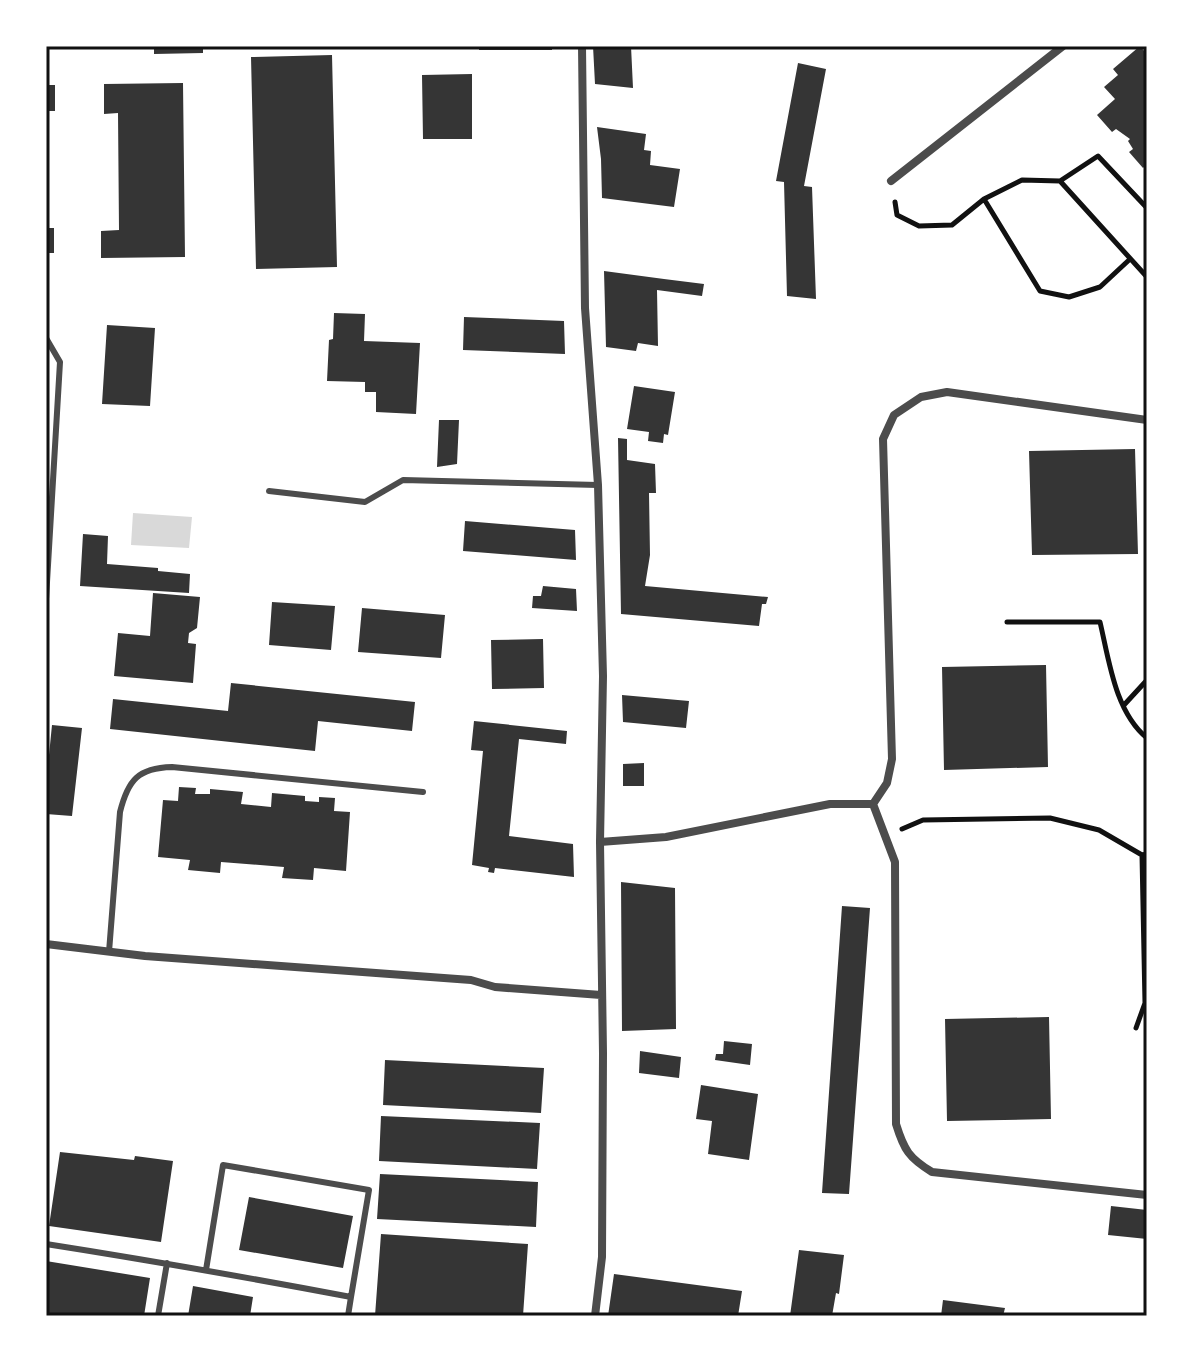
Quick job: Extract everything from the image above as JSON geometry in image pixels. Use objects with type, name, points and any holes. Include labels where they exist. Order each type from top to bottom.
[{"type":"street","points":[[582,46],[585,308],[598,485],[603,676],[600,842],[602,1257],[595,1316]]},
{"type":"street","points":[[891,181],[1063,46]]},
{"type":"street","points":[[873,804],[887,783],[892,759],[883,439],[894,415],[921,397],[947,392],[1147,420]]},
{"type":"street","points":[[600,842],[666,837],[830,804],[873,804]]},
{"type":"street","points":[[873,804],[895,862],[896,1124],[908,1153],[914,1161],[932,1172],[1147,1195]]},
{"type":"street","points":[[46,944],[109,952],[471,980],[495,987],[601,995]]},
{"type":"lane","points":[[46,338],[60,362],[46,599]]},
{"type":"lane","points":[[269,491],[365,502],[403,480],[598,485]]},
{"type":"lane","points":[[109,952],[120,812],[125,791],[136,776],[153,768],[172,767],[423,792]]},
{"type":"lane","points":[[206,1270],[223,1165],[369,1190],[348,1316]]},
{"type":"lane","points":[[46,1244],[351,1297]]},
{"type":"lane","points":[[158,1316],[167,1263]]},
{"type":"path","points":[[891,181],[897,215],[919,226],[952,225],[984,199],[1022,180],[1060,181],[1098,156],[1147,208]]},
{"type":"path","points":[[1060,181],[1147,277]]},
{"type":"path","points":[[984,199],[1040,291],[1069,297],[1100,287],[1129,260]]},
{"type":"path","points":[[1007,622],[1100,622],[1114,680],[1124,705],[1133,726],[1147,738]]},
{"type":"path","points":[[1124,705],[1147,680]]},
{"type":"path","points":[[886,836],[923,820],[1050,818],[1099,830],[1144,854],[1145,1003],[1136,1028]]},
{"type":"shaded area","points":[[133,513],[192,517],[189,548],[131,545]]},
{"type":"building","points":[[154,46],[203,46],[203,53],[154,54]]},
{"type":"building","points":[[479,46],[552,46],[552,50],[479,50]]},
{"type":"building","points":[[593,46],[631,46],[633,88],[595,84]]},
{"type":"building","points":[[1140,46],[1145,52],[1147,50],[1147,164],[1143,168],[1129,152],[1133,149],[1128,141],[1130,139],[1116,129],[1112,132],[1097,115],[1115,99],[1104,87],[1118,75],[1113,69]]},
{"type":"building","points":[[332,55],[337,267],[256,269],[251,57]]},
{"type":"building","points":[[798,63],[826,69],[804,186],[812,187],[816,299],[787,296],[784,182],[776,181]]},
{"type":"building","points":[[472,74],[472,139],[423,139],[422,75]]},
{"type":"building","points":[[183,83],[185,257],[101,258],[101,231],[119,230],[118,113],[104,114],[104,84]]},
{"type":"building","points":[[46,85],[55,85],[55,111],[46,111]]},
{"type":"building","points":[[597,127],[646,134],[644,150],[651,151],[650,165],[680,169],[674,207],[602,198]]},
{"type":"building","points":[[46,228],[54,228],[54,253],[46,253]]},
{"type":"building","points":[[604,271],[704,284],[702,296],[657,290],[658,346],[638,343],[636,351],[606,347]]},
{"type":"building","points":[[334,313],[365,314],[364,341],[420,343],[416,414],[376,412],[376,392],[365,392],[365,382],[327,381]]},
{"type":"building","points":[[464,317],[564,321],[565,354],[463,350]]},
{"type":"building","points":[[107,325],[155,328],[150,406],[102,404]]},
{"type":"building","points":[[634,386],[675,392],[668,435],[664,434],[663,443],[648,441],[649,432],[627,429]]},
{"type":"building","points":[[439,420],[459,420],[457,464],[437,467]]},
{"type":"building","points":[[618,438],[627,439],[627,460],[655,464],[656,493],[649,493],[650,555],[645,586],[768,597],[766,604],[762,604],[759,626],[621,614]]},
{"type":"building","points":[[1135,449],[1138,554],[1032,555],[1029,451]]},
{"type":"building","points":[[465,521],[575,530],[576,560],[463,551]]},
{"type":"building","points":[[83,534],[108,536],[107,564],[190,574],[189,593],[80,586]]},
{"type":"building","points":[[543,586],[576,589],[577,611],[532,608],[533,596],[541,596]]},
{"type":"building","points":[[153,593],[200,597],[197,628],[189,633],[188,643],[196,644],[193,683],[114,676],[118,633],[150,636]]},
{"type":"building","points":[[272,602],[335,606],[331,650],[269,645]]},
{"type":"building","points":[[362,608],[445,615],[441,658],[358,652]]},
{"type":"building","points":[[543,639],[544,688],[492,689],[491,640]]},
{"type":"building","points":[[1046,665],[1048,767],[944,770],[942,667]]},
{"type":"building","points":[[231,683],[415,702],[412,731],[318,721],[315,751],[110,729],[113,699],[228,711]]},
{"type":"building","points":[[622,695],[689,701],[686,728],[623,722]]},
{"type":"building","points":[[474,721],[567,731],[566,744],[519,739],[509,836],[573,844],[574,877],[495,868],[494,873],[488,872],[489,868],[472,865],[483,751],[471,750]]},
{"type":"building","points":[[52,725],[82,728],[72,816],[46,814]]},
{"type":"building","points":[[644,763],[644,786],[623,786],[623,764]]},
{"type":"building","points":[[179,787],[196,788],[195,794],[210,794],[210,789],[243,792],[241,804],[271,807],[272,793],[305,796],[305,801],[319,802],[319,797],[335,798],[334,811],[350,812],[346,871],[314,868],[313,880],[282,878],[284,867],[221,862],[220,873],[188,870],[190,860],[158,857],[163,800],[178,801]]},
{"type":"building","points":[[621,882],[675,888],[676,1029],[622,1031]]},
{"type":"building","points":[[842,906],[870,908],[849,1194],[822,1193]]},
{"type":"building","points":[[1049,1017],[1051,1119],[947,1121],[945,1019]]},
{"type":"building","points":[[724,1041],[752,1044],[750,1065],[715,1060],[716,1054],[723,1054]]},
{"type":"building","points":[[640,1051],[681,1057],[679,1078],[639,1073]]},
{"type":"building","points":[[385,1060],[544,1068],[541,1113],[383,1105]]},
{"type":"building","points":[[701,1085],[758,1094],[749,1160],[708,1154],[712,1121],[696,1119]]},
{"type":"building","points":[[381,1116],[540,1123],[537,1169],[379,1161]]},
{"type":"building","points":[[60,1152],[173,1161],[161,1242],[49,1226]]},
{"type":"building","points":[[380,1174],[538,1182],[536,1227],[377,1219]]},
{"type":"building","points":[[249,1197],[353,1216],[343,1268],[239,1250]]},
{"type":"building","points":[[1111,1206],[1147,1210],[1147,1239],[1108,1235]]},
{"type":"building","points":[[381,1234],[528,1244],[523,1316],[375,1316]]},
{"type":"building","points":[[799,1250],[844,1255],[839,1294],[836,1293],[832,1316],[790,1316]]},
{"type":"building","points":[[46,1261],[150,1278],[144,1316],[46,1316]]},
{"type":"building","points":[[614,1274],[742,1291],[738,1316],[608,1316]]},
{"type":"building","points":[[193,1286],[253,1297],[250,1316],[188,1316]]},
{"type":"building","points":[[943,1300],[1005,1308],[1003,1316],[941,1316]]}]
